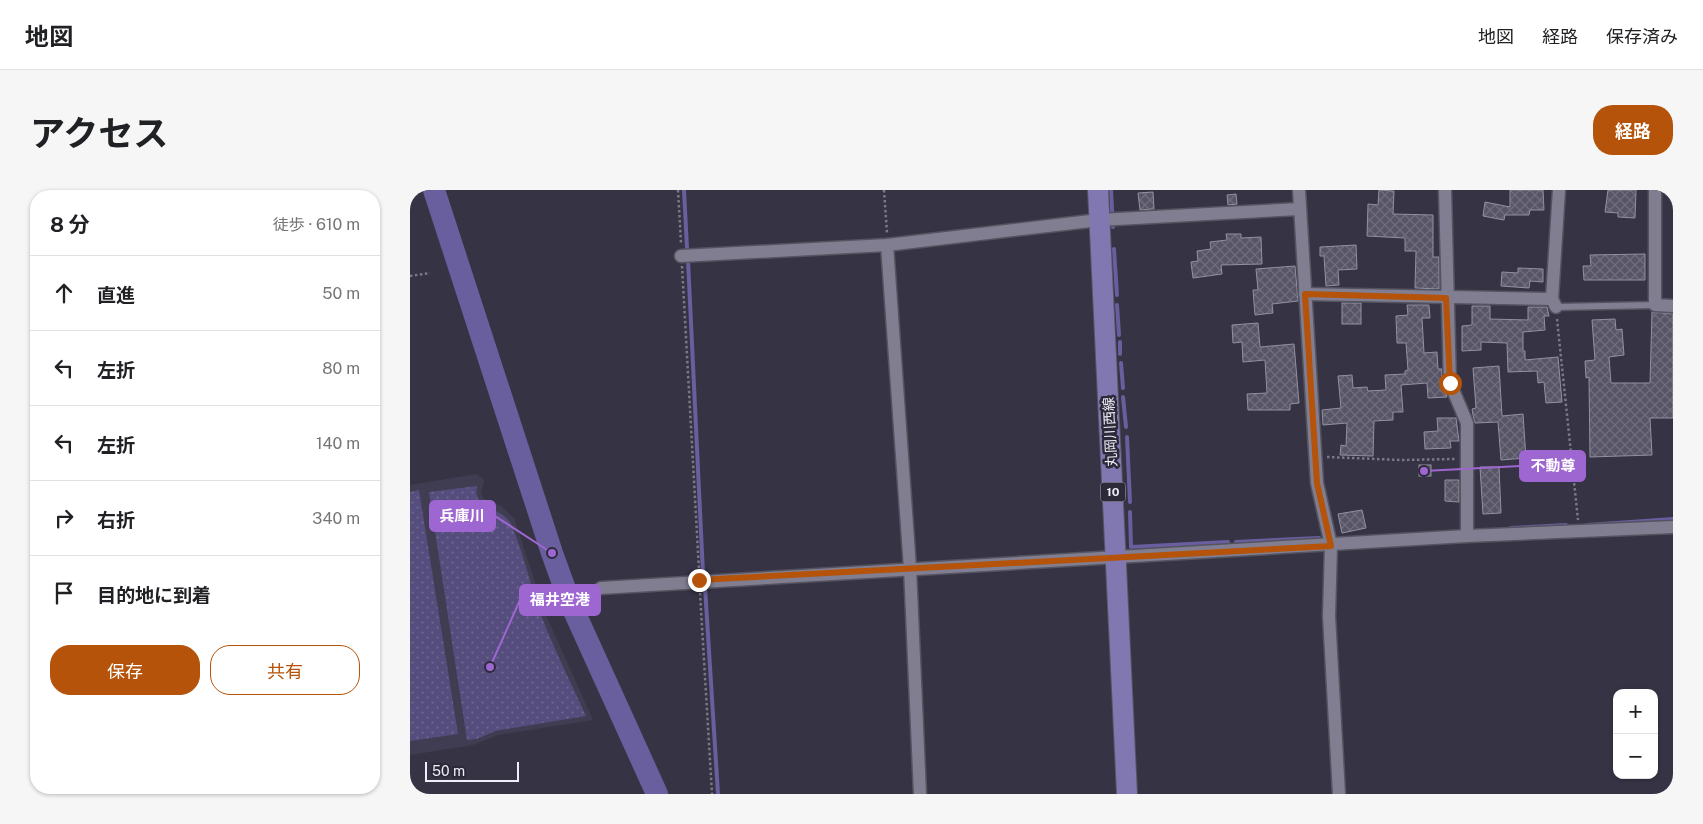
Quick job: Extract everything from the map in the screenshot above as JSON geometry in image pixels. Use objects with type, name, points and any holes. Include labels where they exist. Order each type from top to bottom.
[{"type":"main road","name":"丸岡川西線","points":[[1098,190],[1127,794]]},
{"type":"street","points":[[1299,190],[1317,483],[1331,546],[1329,616],[1339,794]]},
{"type":"street","points":[[1445,190],[1446,298],[1450,383],[1466,422],[1468,459],[1467,536]]},
{"type":"street","points":[[1305,294],[1554,303],[1559,190]]},
{"type":"street","points":[[1655,190],[1655,305],[1673,306]]},
{"type":"street","points":[[682,256],[887,245],[1099,220],[1299,209]]},
{"type":"street","points":[[887,245],[910,568],[920,794]]},
{"type":"street","points":[[601,588],[699,580],[1331,546],[1467,536],[1673,527]]},
{"type":"lane","points":[[1554,303],[1655,305]]},
{"type":"path","points":[[678,190],[712,794]]},
{"type":"path","points":[[884,190],[887,245]]},
{"type":"path","points":[[410,276],[430,273]]},
{"type":"path","points":[[1554,303],[1579,531]]},
{"type":"path","points":[[1315,456],[1401,460],[1468,459]]},
{"type":"shaded area","points":[[477,474],[484,480],[481,493],[484,499],[501,506],[514,518],[545,613],[593,720],[498,735],[473,745],[410,755],[410,485]]},
{"type":"shaded area","points":[[477,486],[479,500],[507,518],[511,524],[520,546],[541,615],[586,716],[495,731],[477,739],[467,740],[429,492]]},
{"type":"shaded area","points":[[419,490],[458,734],[410,741],[410,492]]},
{"type":"building","points":[[1379,190],[1394,191],[1393,214],[1433,215],[1433,257],[1439,257],[1439,289],[1415,288],[1416,251],[1405,251],[1405,238],[1367,236],[1368,204],[1378,205]]},
{"type":"building","points":[[1510,190],[1543,190],[1544,210],[1530,210],[1529,215],[1505,215],[1504,220],[1483,216],[1485,202],[1510,207]]},
{"type":"building","points":[[1608,190],[1636,190],[1635,218],[1618,217],[1618,213],[1605,212]]},
{"type":"building","points":[[1153,192],[1154,209],[1140,210],[1138,193]]},
{"type":"building","points":[[1236,194],[1237,204],[1228,205],[1227,195]]},
{"type":"building","points":[[1226,234],[1241,234],[1241,238],[1261,237],[1262,264],[1221,265],[1222,274],[1193,278],[1191,262],[1198,261],[1197,251],[1211,249],[1210,242],[1227,240]]},
{"type":"building","points":[[1356,245],[1357,269],[1338,270],[1339,285],[1326,286],[1324,256],[1320,256],[1320,247]]},
{"type":"building","points":[[1645,254],[1645,280],[1584,280],[1583,266],[1591,266],[1590,255]]},
{"type":"building","points":[[1295,266],[1298,301],[1272,304],[1273,313],[1255,315],[1253,290],[1258,290],[1256,269]]},
{"type":"building","points":[[1518,268],[1543,269],[1543,282],[1530,281],[1529,288],[1501,286],[1502,272],[1518,273]]},
{"type":"building","points":[[1342,303],[1361,303],[1361,324],[1342,324]]},
{"type":"building","points":[[1407,305],[1429,305],[1430,318],[1422,318],[1424,353],[1437,352],[1438,369],[1442,369],[1442,384],[1447,397],[1428,398],[1427,383],[1401,385],[1403,412],[1393,412],[1393,420],[1374,421],[1373,456],[1340,455],[1341,445],[1346,446],[1347,423],[1323,425],[1322,410],[1341,408],[1338,376],[1352,375],[1353,388],[1367,387],[1368,391],[1386,390],[1385,375],[1405,374],[1405,371],[1408,370],[1406,343],[1397,343],[1396,316],[1408,315]]},
{"type":"building","points":[[1472,306],[1490,306],[1490,319],[1528,320],[1528,307],[1547,307],[1549,316],[1544,316],[1545,330],[1523,332],[1523,351],[1525,351],[1525,360],[1558,357],[1562,402],[1546,403],[1544,382],[1538,383],[1537,371],[1508,372],[1507,343],[1481,342],[1481,350],[1462,351],[1462,326],[1472,325]]},
{"type":"building","points":[[1652,312],[1673,314],[1673,418],[1650,418],[1652,455],[1590,457],[1589,377],[1586,378],[1585,361],[1595,360],[1592,320],[1615,319],[1616,330],[1622,329],[1624,355],[1609,357],[1611,383],[1650,383]]},
{"type":"building","points":[[1258,323],[1260,347],[1294,344],[1299,403],[1290,404],[1290,410],[1248,410],[1247,394],[1267,393],[1265,360],[1243,362],[1242,342],[1233,343],[1232,325]]},
{"type":"building","points":[[1499,366],[1502,416],[1523,414],[1526,458],[1501,460],[1498,422],[1475,423],[1472,409],[1476,408],[1473,368]]},
{"type":"building","points":[[1437,418],[1456,418],[1459,441],[1450,441],[1451,448],[1425,449],[1424,432],[1438,431]]},
{"type":"building","points":[[1419,465],[1431,465],[1431,476],[1419,476]]},
{"type":"building","points":[[1480,467],[1499,467],[1501,513],[1483,514]]},
{"type":"building","points":[[1445,480],[1459,480],[1459,502],[1445,501]]},
{"type":"building","points":[[1362,510],[1366,528],[1342,533],[1338,514]]},
{"type":"waterway","points":[[434,190],[569,600],[657,794]]},
{"type":"waterway","points":[[684,190],[687,248]]},
{"type":"waterway","points":[[1111,190],[1113,227]]},
{"type":"waterway","points":[[1114,249],[1117,295]]},
{"type":"waterway","points":[[688,260],[703,574]]},
{"type":"waterway","points":[[1117,305],[1119,335]]},
{"type":"waterway","points":[[1120,342],[1120,354]]},
{"type":"waterway","points":[[1121,363],[1123,388]]},
{"type":"waterway","points":[[1123,397],[1126,427]]},
{"type":"waterway","points":[[1127,437],[1130,502]]},
{"type":"waterway","points":[[1130,512],[1131,547],[1228,542]]},
{"type":"waterway","points":[[1588,525],[1673,519]]},
{"type":"waterway","points":[[1511,528],[1566,525]]},
{"type":"waterway","points":[[1236,542],[1319,538]]},
{"type":"waterway","points":[[705,587],[718,794]]},
{"type":"place","name":"不動尊","points":[[1424,471]]},
{"type":"place","name":"兵庫川","points":[[552,553]]},
{"type":"place","name":"福井空港","points":[[490,667]]},
{"type":"route","points":[[699,580],[1331,546],[1317,483],[1305,294],[1446,298],[1450,383]]}]
